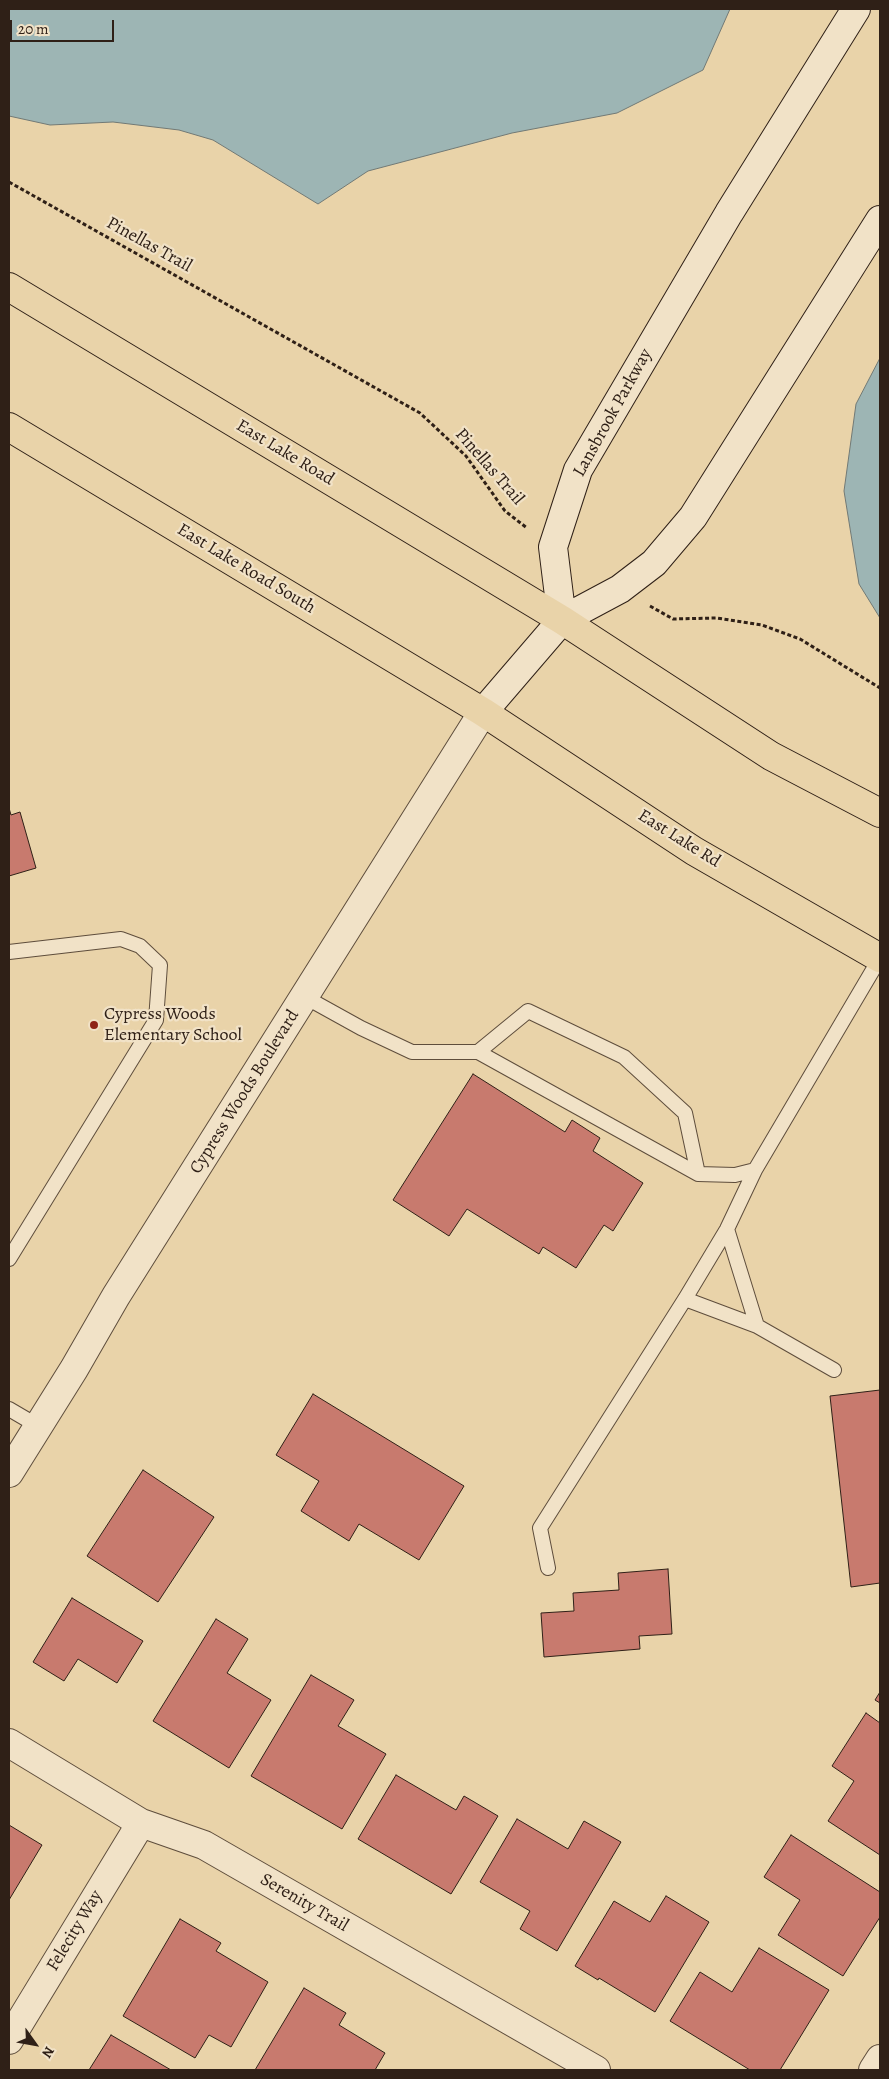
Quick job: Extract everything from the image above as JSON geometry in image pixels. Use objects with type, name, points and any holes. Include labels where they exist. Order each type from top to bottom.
[{"type":"main road","name":"East Lake Road","points":[[9,287],[562,620]]},
{"type":"main road","name":"East Lake Road South","points":[[9,427],[483,712]]},
{"type":"main road","points":[[562,620],[771,756],[880,814]]},
{"type":"main road","name":"East Lake Rd","points":[[483,712],[694,851],[880,958]]},
{"type":"street","name":"Lansbrook Parkway","points":[[562,620],[553,548],[578,470],[729,212],[856,9]]},
{"type":"street","points":[[562,620],[620,589],[654,563],[693,517],[880,220]]},
{"type":"street","name":"Cypress Woods Boulevard","points":[[9,1473],[74,1370],[116,1296],[483,712],[562,620]]},
{"type":"street","name":"Serenity Trail","points":[[9,1742],[141,1823],[204,1845],[596,2070]]},
{"type":"street","name":"Felecity Way","points":[[9,2040],[141,1823]]},
{"type":"street","points":[[873,2070],[880,2059]]},
{"type":"lane","points":[[9,952],[120,939],[140,946],[160,965],[156,1020],[9,1259]]},
{"type":"lane","points":[[548,1568],[540,1528],[686,1299],[727,1229],[755,1170],[880,958]]},
{"type":"lane","points":[[304,996],[361,1028],[412,1052],[478,1052],[698,1174],[735,1175],[755,1170]]},
{"type":"lane","points":[[478,1052],[528,1011],[624,1057],[685,1113],[698,1174]]},
{"type":"lane","points":[[727,1229],[757,1326]]},
{"type":"lane","points":[[686,1299],[757,1326],[834,1370]]},
{"type":"lane","points":[[9,1409],[38,1426]]},
{"type":"path","name":"Pinellas Trail","points":[[9,182],[420,413],[466,456],[505,511],[553,548]]},
{"type":"path","points":[[620,589],[673,619],[717,618],[762,625],[800,640],[880,688]]},
{"type":"water","points":[[9,9],[730,9],[703,70],[617,113],[512,133],[368,171],[318,204],[213,140],[179,130],[113,122],[50,125],[9,116]]},
{"type":"water","points":[[880,358],[880,618],[859,584],[844,491],[856,404]]},
{"type":"building","points":[[9,808],[11,815],[20,812],[36,868],[9,876]]},
{"type":"building","points":[[473,1074],[565,1132],[572,1120],[600,1138],[593,1151],[643,1183],[613,1231],[604,1225],[576,1268],[543,1247],[539,1254],[467,1209],[449,1236],[393,1200]]},
{"type":"building","points":[[880,1390],[880,1583],[851,1587],[830,1396]]},
{"type":"building","points":[[313,1394],[464,1486],[419,1560],[359,1524],[349,1541],[301,1511],[319,1481],[276,1455]]},
{"type":"building","points":[[143,1470],[214,1517],[158,1602],[87,1556]]},
{"type":"building","points":[[668,1569],[672,1634],[639,1636],[640,1649],[544,1657],[541,1613],[574,1611],[573,1593],[619,1590],[618,1573]]},
{"type":"building","points":[[72,1598],[143,1641],[117,1683],[78,1659],[64,1681],[33,1662]]},
{"type":"building","points":[[216,1619],[248,1639],[227,1673],[271,1700],[229,1768],[153,1721]]},
{"type":"building","points":[[311,1675],[354,1700],[338,1726],[386,1754],[342,1829],[251,1776]]},
{"type":"building","points":[[880,1692],[880,1703],[875,1700]]},
{"type":"building","points":[[866,1713],[880,1723],[880,1855],[828,1821],[854,1781],[832,1766]]},
{"type":"building","points":[[396,1775],[456,1810],[464,1796],[498,1816],[451,1894],[358,1839]]},
{"type":"building","points":[[517,1819],[568,1849],[584,1821],[621,1842],[557,1951],[520,1929],[530,1911],[480,1882]]},
{"type":"building","points":[[9,1825],[42,1845],[9,1900]]},
{"type":"building","points":[[791,1835],[880,1892],[880,1917],[843,1976],[778,1935],[800,1900],[764,1877]]},
{"type":"building","points":[[666,1896],[709,1922],[655,2012],[599,1978],[598,1980],[575,1966],[614,1901],[650,1922]]},
{"type":"building","points":[[180,1919],[221,1943],[216,1951],[268,1982],[231,2047],[209,2035],[195,2058],[123,2016]]},
{"type":"building","points":[[759,1948],[829,1990],[780,2070],[750,2070],[670,2021],[700,1972],[732,1992]]},
{"type":"building","points":[[304,1988],[346,2013],[339,2025],[385,2053],[375,2070],[255,2070]]},
{"type":"building","points":[[111,2035],[171,2070],[89,2070]]},
{"type":"place","name":"Cypress Woods Elementary School","points":[[94,1025]]}]
